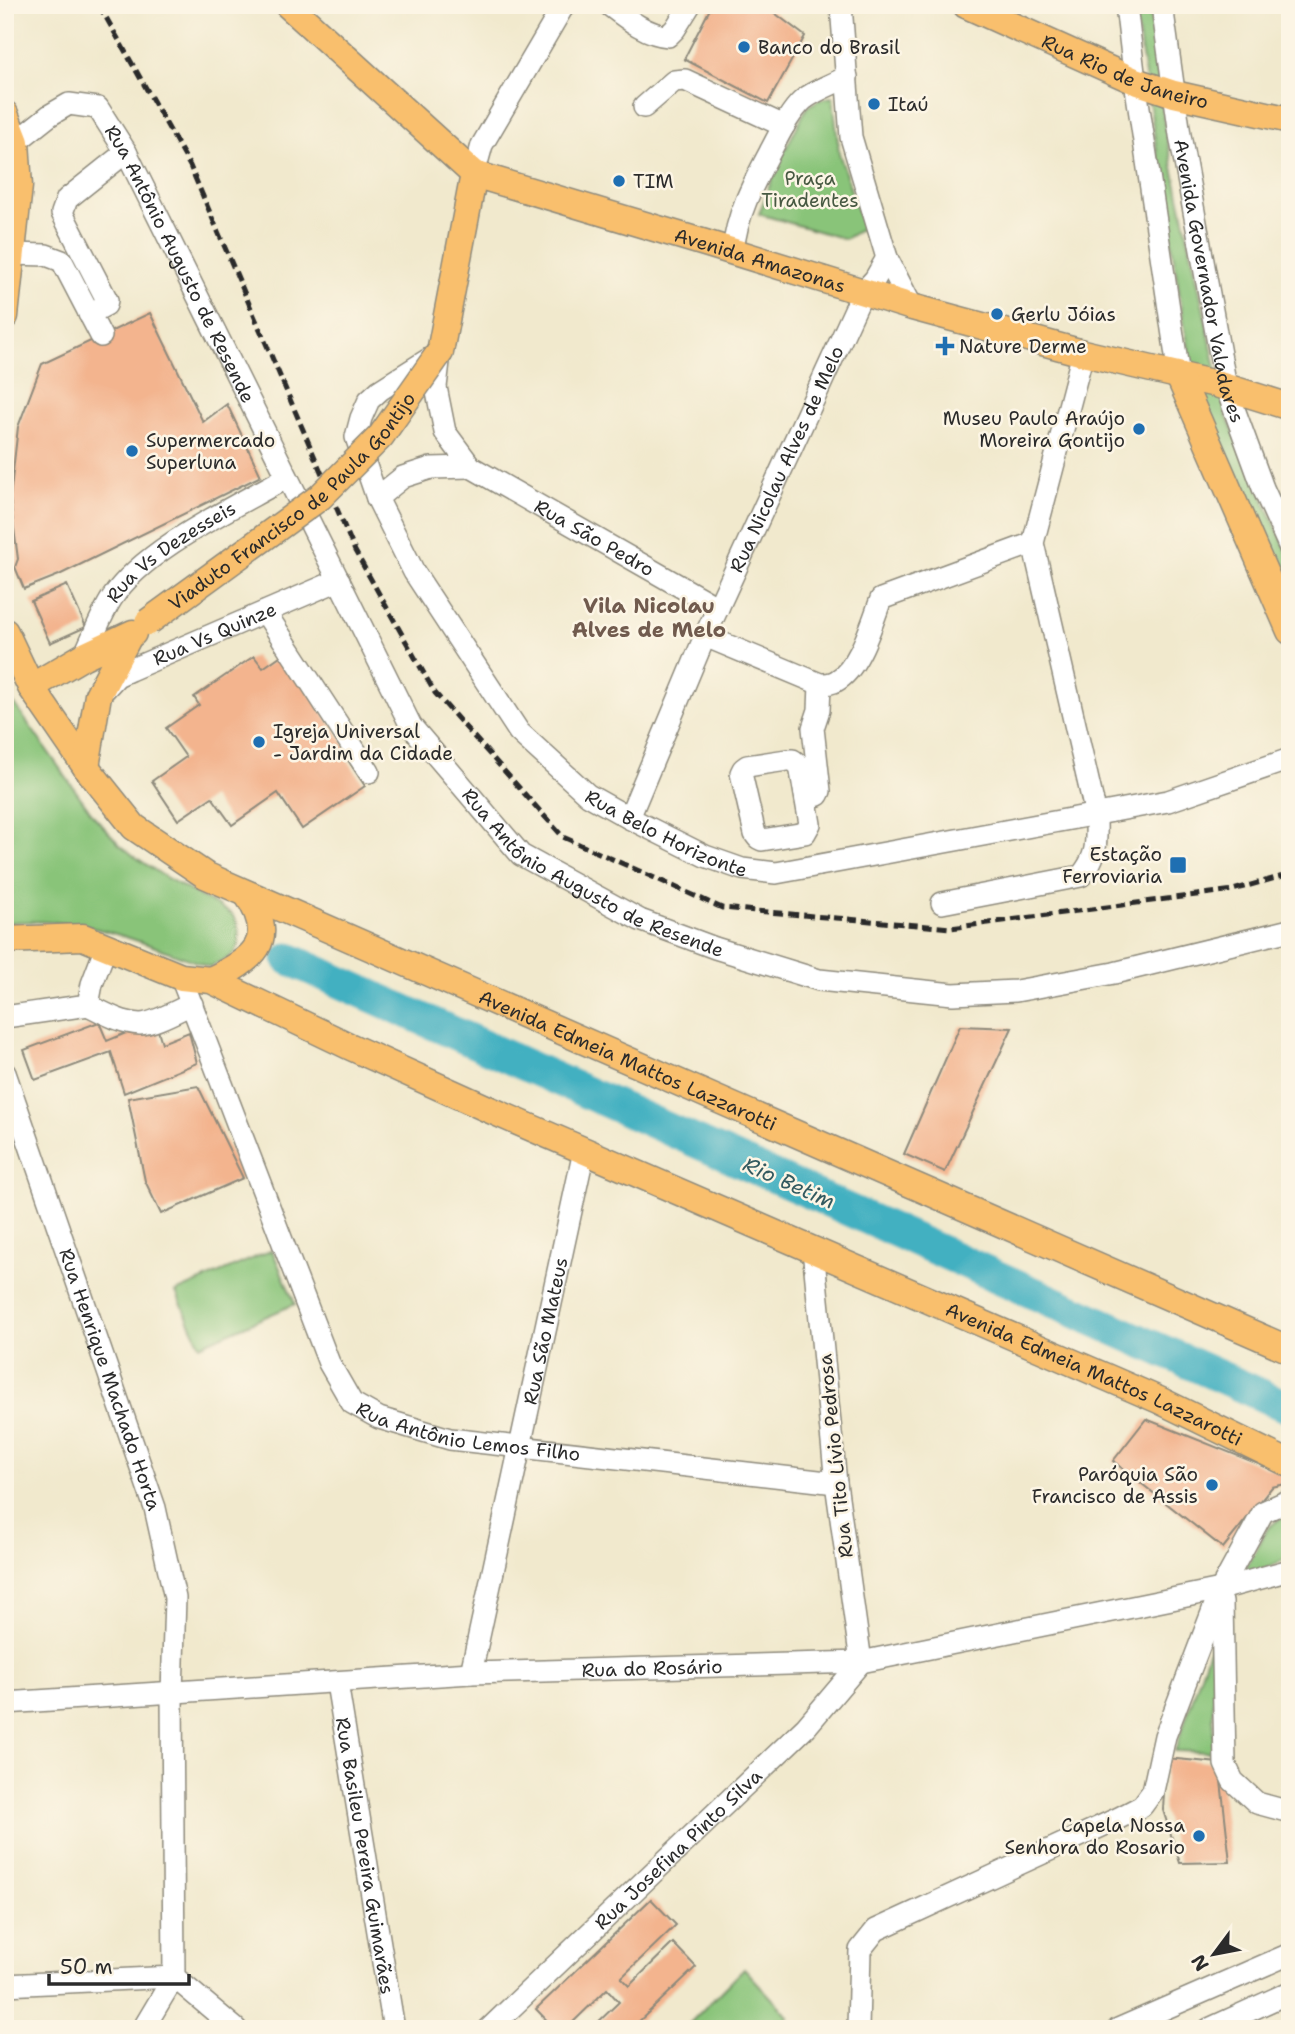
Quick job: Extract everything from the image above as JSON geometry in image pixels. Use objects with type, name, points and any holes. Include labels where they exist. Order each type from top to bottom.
[{"type":"main road","name":"Avenida Amazonas","points":[[288,5],[474,174],[912,307],[1083,353],[1226,387],[1290,407]]},
{"type":"main road","name":"Rua Rio de Janeiro","points":[[966,5],[1135,81],[1174,94],[1290,120]]},
{"type":"main road","points":[[5,114],[16,142],[19,186],[5,316]]},
{"type":"main road","points":[[440,352],[474,174]]},
{"type":"main road","name":"Viaduto Francisco de Paula Gontijo","points":[[31,687],[84,656],[139,629],[320,497],[381,436],[440,352]]},
{"type":"main road","name":"Avenida Governador Valadares","points":[[1179,376],[1290,631]]},
{"type":"main road","name":"Viaduto Francisco de Paula Gontijo","points":[[86,767],[99,695],[139,629]]},
{"type":"main road","name":"Avenida Edmeia Mattos Lazzarotti","points":[[5,632],[31,687],[86,767],[134,827],[205,875],[1290,1350]]},
{"type":"main road","points":[[211,980],[250,957],[259,946],[261,924],[257,908],[247,894]]},
{"type":"main road","name":"Avenida Edmeia Mattos Lazzarotti","points":[[5,940],[83,937],[181,977],[211,980],[351,1048],[1159,1400],[1290,1464]]},
{"type":"street","points":[[474,174],[482,145],[564,5]]},
{"type":"street","points":[[615,7],[635,23],[657,35],[668,36],[690,5]]},
{"type":"street","points":[[841,5],[851,137],[887,258],[912,307]]},
{"type":"street","name":"Avenida Governador Valadares","points":[[1126,5],[1179,376]]},
{"type":"street","name":"Avenida Governador Valadares","points":[[1162,5],[1174,94],[1226,387],[1263,488],[1290,548]]},
{"type":"street","points":[[733,252],[736,229],[751,189],[794,110],[805,99],[847,77]]},
{"type":"street","points":[[644,107],[674,81],[685,80],[784,126]]},
{"type":"street","name":"Rua Antônio Augusto de Resende","points":[[16,142],[50,115],[69,104],[98,108],[126,152],[411,726],[521,855],[640,920],[715,948],[819,980],[953,994],[1016,991],[1114,973],[1290,930]]},
{"type":"street","points":[[89,314],[106,305],[107,300],[62,213],[68,199],[126,152]]},
{"type":"street","points":[[12,254],[46,255],[62,261],[101,336]]},
{"type":"street","name":"Rua Nicolau Alves de Melo","points":[[629,818],[705,636],[863,292],[875,279],[887,258]]},
{"type":"street","name":"Rua São Pedro","points":[[440,352],[436,387],[445,432],[471,467],[718,608]]},
{"type":"street","name":"Rua Belo Horizonte","points":[[440,352],[380,390],[369,400],[356,437],[377,498],[414,572],[519,732],[588,795],[705,856],[742,869],[776,873],[1168,802],[1290,759]]},
{"type":"street","points":[[942,903],[1082,876],[1092,864],[1096,846],[1096,815],[1033,543],[1083,353]]},
{"type":"street","points":[[377,498],[403,477],[431,468],[471,467]]},
{"type":"street","name":"Rua Vs Dezesseis","points":[[84,656],[112,598],[137,571],[174,542],[287,477]]},
{"type":"street","points":[[705,636],[820,684],[834,682],[848,672],[863,645],[881,599],[1033,543]]},
{"type":"street","name":"Rua Vs Quinze","points":[[99,695],[117,676],[339,580]]},
{"type":"street","points":[[265,612],[369,772]]},
{"type":"street","points":[[806,799],[818,795],[820,791],[813,728],[819,710],[820,684]]},
{"type":"street","points":[[88,1005],[92,984],[106,947]]},
{"type":"street","name":"Rua Antônio Lemos Filho","points":[[181,977],[329,1363],[352,1403],[379,1418],[450,1439],[836,1483]]},
{"type":"street","points":[[5,1017],[88,1005],[113,1017],[139,1024],[156,1020],[192,1004]]},
{"type":"street","name":"Rua Henrique Machado Horta","points":[[5,1073],[155,1508],[174,1598],[174,1978]]},
{"type":"street","name":"Rua São Mateus","points":[[471,1674],[584,1151]]},
{"type":"street","name":"Rua Tito Lívio Pedrosa","points":[[813,1250],[836,1483],[861,1662]]},
{"type":"street","points":[[858,2029],[860,1950],[877,1930],[1142,1806],[1153,1791],[1164,1736],[1222,1589],[1263,1512],[1290,1500]]},
{"type":"street","name":"Rua do Rosário","points":[[5,1703],[471,1674],[861,1662],[1222,1589],[1288,1569]]},
{"type":"street","points":[[1222,1589],[1224,1764],[1233,1781],[1257,1803],[1290,1812]]},
{"type":"street","name":"Rua Josefina Pinto Silva","points":[[489,2029],[806,1727],[861,1662]]},
{"type":"street","name":"Rua Basileu Pereira Guimarães","points":[[337,1683],[394,2029]]},
{"type":"street","points":[[1118,2029],[1290,1954]]},
{"type":"street","points":[[5,1985],[174,1978],[236,2029]]},
{"type":"street","points":[[144,2029],[174,1978]]},
{"type":"street","points":[[1209,2029],[1290,1992]]},
{"type":"green space","points":[[1134,5],[1149,5],[1165,130],[1226,415],[1290,558],[1290,607],[1201,409],[1185,329]]},
{"type":"green space","name":"Praça Tiradentes","points":[[833,97],[839,153],[863,228],[845,239],[759,214],[776,168],[807,107],[821,99]]},
{"type":"green space","points":[[5,691],[93,815],[119,844],[165,877],[232,914],[237,924],[239,941],[231,956],[210,967],[110,932],[60,923],[5,923]]},
{"type":"green space","points":[[272,1250],[295,1304],[200,1345],[176,1292]]},
{"type":"green space","points":[[1286,1514],[1290,1514],[1290,1555],[1240,1579],[1268,1528]]},
{"type":"green space","points":[[1213,1638],[1213,1752],[1175,1751]]},
{"type":"green space","points":[[744,1968],[789,2017],[777,2029],[684,2029]]},
{"type":"building","name":"Banco do Brasil","points":[[712,5],[764,5],[805,36],[768,103],[684,59]]},
{"type":"building","name":"Supermercado Superluna","points":[[150,313],[203,422],[227,404],[261,476],[59,575],[24,589],[15,567],[18,559],[10,498],[18,427],[42,364]]},
{"type":"building","points":[[67,585],[86,627],[50,643],[31,601]]},
{"type":"building","name":"Igreja Universal - Jardim da Cidade","points":[[283,654],[353,757],[348,760],[365,786],[302,829],[278,793],[232,825],[212,797],[178,820],[152,781],[186,757],[166,728],[199,705],[194,697],[254,656],[263,668]]},
{"type":"building","points":[[155,1021],[162,1043],[189,1032],[197,1063],[124,1093],[111,1052],[35,1080],[24,1050],[99,1022],[107,1041]]},
{"type":"building","points":[[960,1026],[1012,1028],[945,1172],[904,1154]]},
{"type":"building","points":[[198,1086],[243,1178],[161,1214],[145,1181],[128,1098]]},
{"type":"building","name":"Paróquia São Francisco de Assis","points":[[1146,1419],[1288,1476],[1290,1483],[1272,1487],[1223,1548],[1113,1461]]},
{"type":"building","name":"Capela Nossa Senhora do Rosario","points":[[1166,1758],[1219,1763],[1230,1862],[1180,1863],[1163,1810]]},
{"type":"building","points":[[651,1899],[676,1925],[621,1978],[629,1986],[673,1943],[696,1967],[631,2029],[591,2029],[619,2002],[607,1989],[566,2029],[555,2029],[536,2009]]},
{"type":"waterway","name":"Rio Betim","points":[[289,959],[1290,1408]]},
{"type":"railway","points":[[99,5],[190,166],[355,551],[435,693],[563,837],[722,908],[951,928],[1233,890],[1290,874]]},
{"type":"place","name":"Banco do Brasil","points":[[744,47]]},
{"type":"place","name":"Itaú","points":[[874,104]]},
{"type":"place","name":"TIM","points":[[619,181]]},
{"type":"place","name":"Gerlu Jóias","points":[[997,314]]},
{"type":"place","name":"Nature Derme","points":[[945,346]]},
{"type":"place","name":"Museu Paulo Araújo Moreira Gontijo","points":[[1139,429]]},
{"type":"place","name":"Supermercado Superluna","points":[[132,451]]},
{"type":"place","name":"Igreja Universal - Jardim da Cidade","points":[[259,742]]},
{"type":"place","name":"Estação Ferroviaria","points":[[1178,865]]},
{"type":"place","name":"Paróquia São Francisco de Assis","points":[[1212,1485]]},
{"type":"place","name":"Capela Nossa Senhora do Rosario","points":[[1199,1836]]},
{"type":"district","name":"Vila Nicolau Alves de Melo","points":[[649,618]]}]
